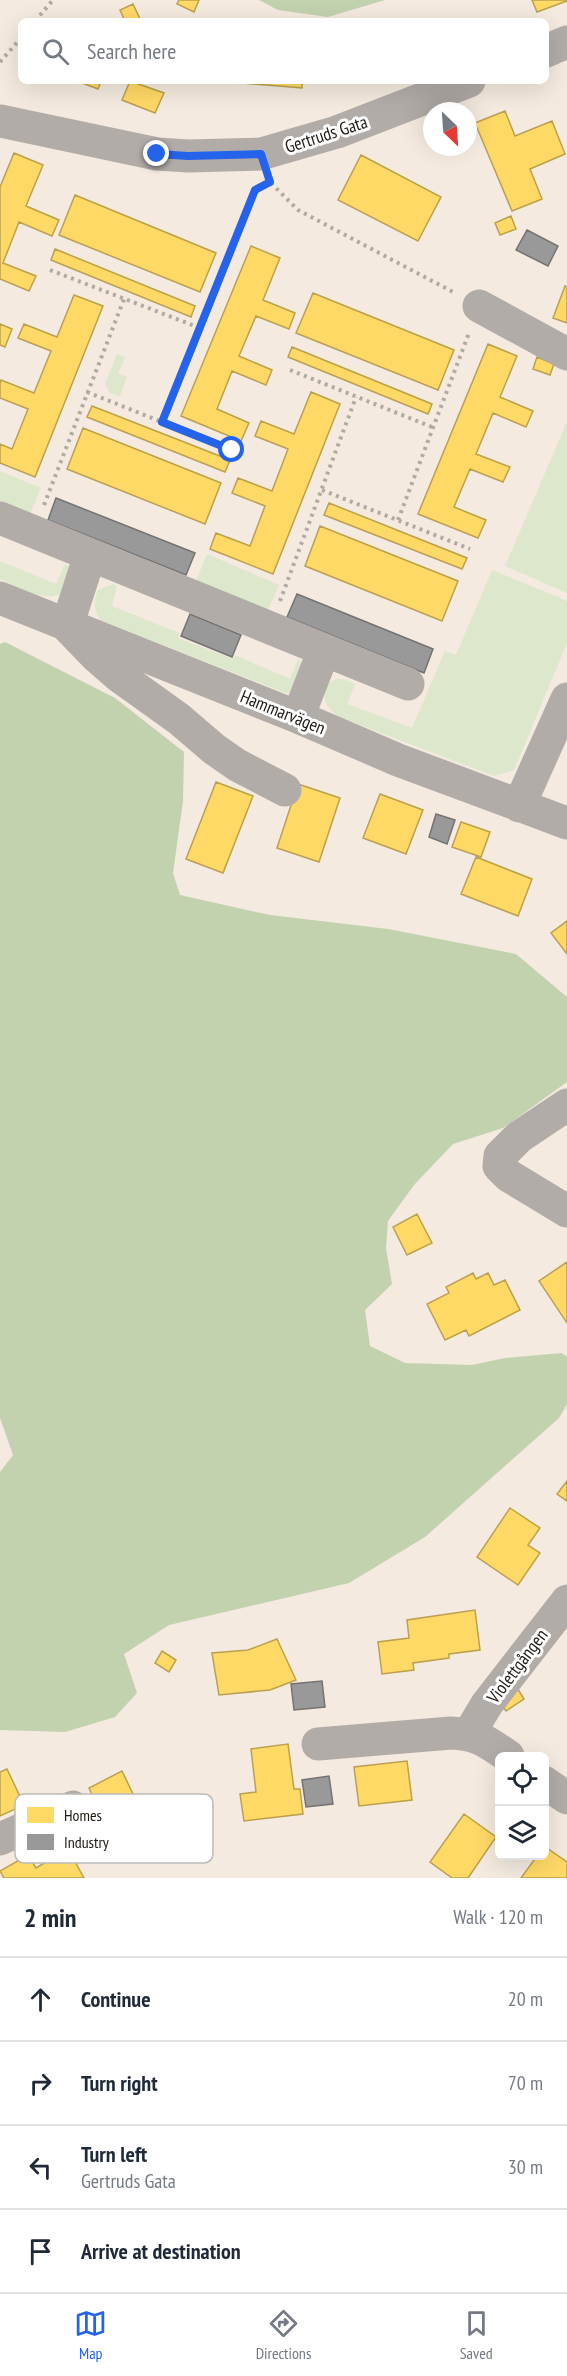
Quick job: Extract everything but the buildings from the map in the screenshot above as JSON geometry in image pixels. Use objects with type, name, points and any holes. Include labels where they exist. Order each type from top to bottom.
[{"type":"street","points":[[549,50],[567,42]]},
{"type":"street","name":"Gertruds Gata","points":[[0,121],[157,154],[188,156],[261,154],[338,132],[461,84]]},
{"type":"street","points":[[480,306],[567,354]]},
{"type":"street","points":[[0,518],[408,684]]},
{"type":"street","points":[[90,555],[67,626],[119,676],[179,719],[214,749],[237,765],[285,790]]},
{"type":"street","name":"Hammarvägen","points":[[0,598],[298,717],[398,760],[567,823]]},
{"type":"street","points":[[298,717],[324,650]]},
{"type":"street","points":[[519,806],[567,699]]},
{"type":"street","points":[[567,1105],[519,1137],[500,1156],[499,1166],[509,1176],[567,1211]]},
{"type":"street","name":"Violettgången","points":[[470,1734],[487,1704],[567,1601]]},
{"type":"street","points":[[318,1744],[451,1733],[480,1737],[502,1752]]},
{"type":"street","points":[[549,1785],[567,1798]]},
{"type":"street","points":[[0,1839],[15,1832]]},
{"type":"path","points":[[38,18],[53,0]]},
{"type":"path","points":[[0,62],[18,41]]},
{"type":"path","points":[[162,422],[255,190],[270,182],[298,210],[480,306],[398,520]]},
{"type":"path","points":[[50,270],[200,328]]},
{"type":"path","points":[[33,531],[124,299]]},
{"type":"path","points":[[290,370],[432,427]]},
{"type":"path","points":[[87,392],[232,450]]},
{"type":"path","points":[[270,628],[356,397]]},
{"type":"path","points":[[322,490],[470,549]]},
{"type":"green space","points":[[259,0],[385,0],[328,17],[278,10]]},
{"type":"green space","points":[[117,354],[125,357],[118,373],[127,377],[120,396],[110,393],[105,384]]},
{"type":"green space","points":[[567,424],[567,593],[505,566]]},
{"type":"green space","points":[[0,471],[41,488],[30,514],[0,501]]},
{"type":"green space","points":[[207,554],[279,585],[268,610],[196,581]]},
{"type":"green space","points":[[0,561],[56,584],[65,564],[70,567],[66,592],[41,596],[0,579]]},
{"type":"green space","points":[[492,570],[567,601],[567,643],[514,770],[494,776],[339,717],[330,709],[326,703],[325,690],[332,681],[344,680],[355,684],[347,704],[412,728],[445,651],[456,655]]},
{"type":"green space","points":[[113,584],[117,586],[112,606],[179,633],[178,638],[233,659],[235,655],[290,679],[298,659],[302,663],[294,692],[285,693],[100,620],[96,612],[96,594],[98,590]]},
{"type":"green space","points":[[5,642],[115,698],[184,752],[183,801],[173,873],[180,895],[270,915],[388,929],[516,954],[567,997],[567,1082],[503,1128],[453,1144],[414,1185],[388,1221],[386,1248],[392,1284],[365,1310],[370,1346],[405,1363],[472,1365],[505,1358],[562,1353],[567,1357],[567,1404],[559,1418],[425,1537],[349,1583],[169,1625],[124,1654],[137,1693],[115,1717],[65,1732],[0,1730],[0,1472],[13,1455],[0,1418],[0,644]]},
{"type":"route","points":[[157,154],[223,156],[261,154],[270,182],[255,190],[162,422],[232,450]]}]
